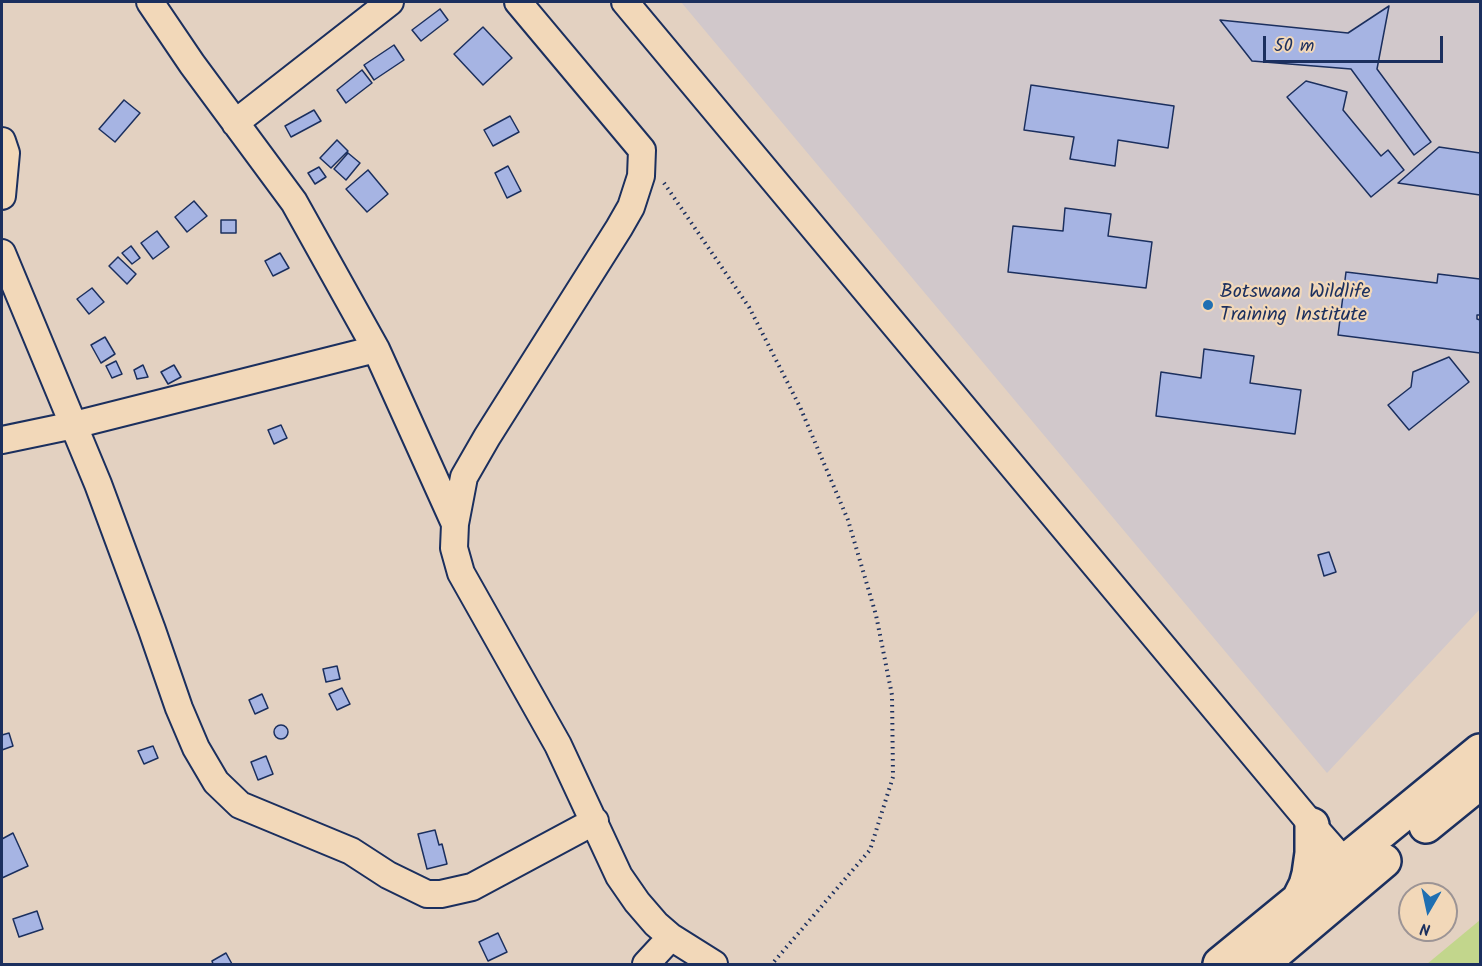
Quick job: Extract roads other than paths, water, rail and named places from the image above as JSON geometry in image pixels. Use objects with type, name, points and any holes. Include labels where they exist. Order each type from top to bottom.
[{"type":"main road","points":[[1262,964],[1353,872],[1480,752]]},
{"type":"main road","points":[[1220,964],[1299,899],[1353,872],[1480,782]]},
{"type":"main road","points":[[1299,899],[1309,874],[1312,825]]},
{"type":"street","points":[[150,2],[294,202],[376,349],[455,524]]},
{"type":"street","points":[[235,123],[390,2]]},
{"type":"street","points":[[518,2],[642,150],[641,176],[631,207],[464,477],[455,524],[454,548],[461,573],[558,745],[619,876],[637,903],[656,924],[671,937],[714,964]]},
{"type":"street","points":[[626,2],[1353,872]]},
{"type":"street","points":[[2,141],[6,153],[2,196]]},
{"type":"street","points":[[2,253],[74,425],[196,748],[216,782],[240,805],[351,851],[388,875],[427,894],[441,894],[472,887],[595,821]]},
{"type":"street","points":[[2,440],[74,425],[376,349]]},
{"type":"street","points":[[646,964],[671,937]]},
{"type":"place","name":"Botswana Wildlife Training Institute","points":[[1208,305]]}]
